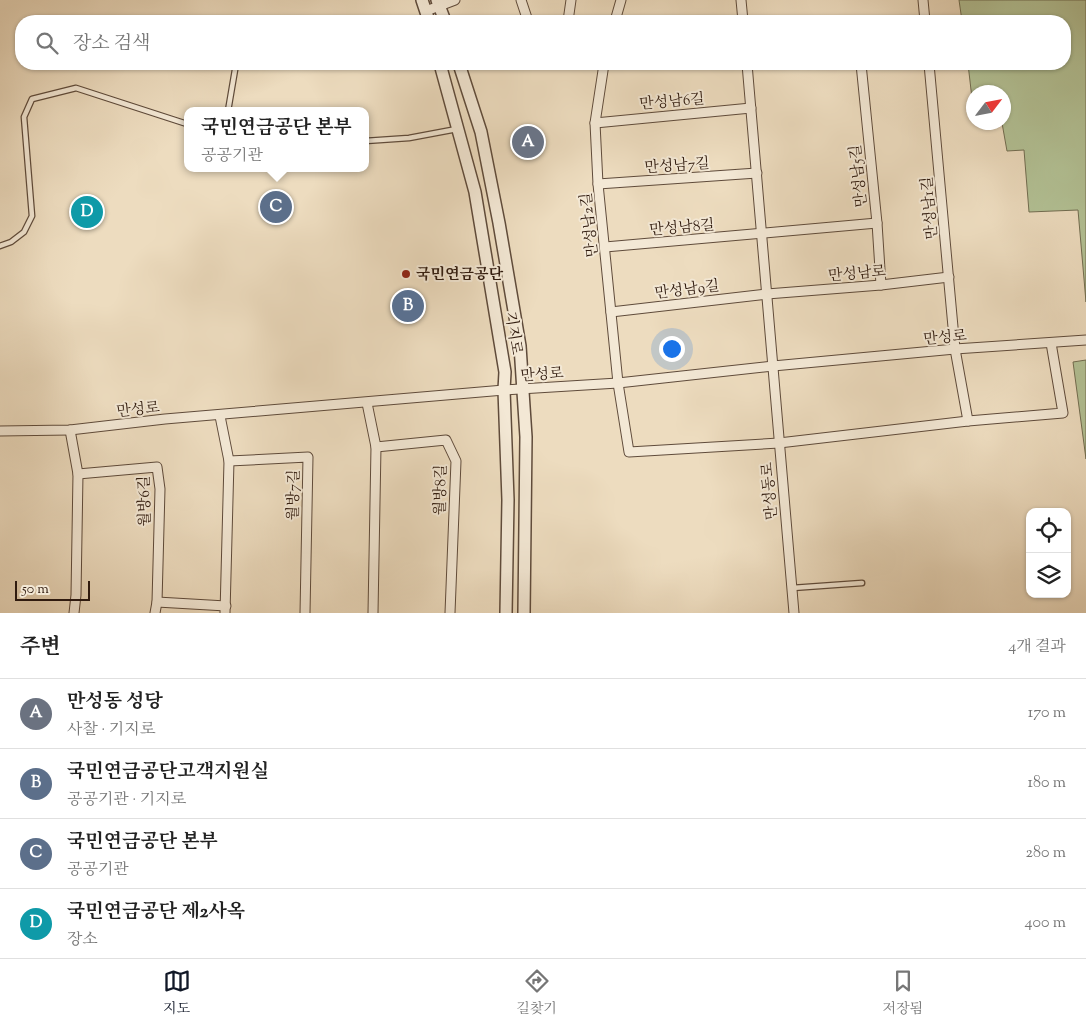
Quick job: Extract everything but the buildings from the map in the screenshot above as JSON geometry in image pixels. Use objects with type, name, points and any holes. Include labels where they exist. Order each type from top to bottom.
[{"type":"street","points":[[425,11],[438,3],[455,0]]},
{"type":"street","points":[[521,0],[526,15]]},
{"type":"street","points":[[569,15],[571,0]]},
{"type":"street","points":[[616,15],[620,0]]},
{"type":"street","points":[[740,0],[742,15]]},
{"type":"street","points":[[924,0],[925,15]]},
{"type":"street","points":[[438,3],[443,15]]},
{"type":"street","name":"기지로","points":[[442,70],[476,201],[505,372],[508,500],[506,613]]},
{"type":"street","name":"기지로","points":[[461,70],[481,132],[520,346],[526,437],[524,613]]},
{"type":"street","name":"만성남2길","points":[[603,70],[595,123],[598,184],[618,383],[629,452],[778,443]]},
{"type":"street","points":[[749,70],[773,366]]},
{"type":"street","name":"만성남5길","points":[[862,70],[881,285]]},
{"type":"street","name":"만성남1길","points":[[930,70],[955,349],[968,421]]},
{"type":"street","name":"만성남6길","points":[[595,123],[752,108]]},
{"type":"street","name":"만성남7길","points":[[598,184],[757,173]]},
{"type":"street","points":[[762,233],[877,224]]},
{"type":"street","name":"만성남8길","points":[[605,248],[762,233]]},
{"type":"street","name":"만성남로","points":[[767,294],[881,285],[949,277]]},
{"type":"street","name":"만성남9길","points":[[611,312],[767,294]]},
{"type":"street","name":"만성로","points":[[0,430],[70,430],[504,390],[618,383],[955,349],[1086,340]]},
{"type":"street","points":[[778,443],[1063,412],[1051,343]]},
{"type":"street","name":"만성동로","points":[[773,366],[778,443],[794,613]]},
{"type":"street","points":[[367,402],[376,447],[374,613]]},
{"type":"street","points":[[157,602],[226,609],[229,461],[220,416]]},
{"type":"street","points":[[70,430],[78,474],[74,613]]},
{"type":"street","name":"월방8길","points":[[376,447],[446,440],[456,461],[450,613]]},
{"type":"street","name":"월방7길","points":[[229,461],[308,457],[306,613]]},
{"type":"street","name":"월방6길","points":[[78,474],[158,467],[160,489],[157,602],[155,613]]},
{"type":"lane","points":[[230,107],[236,70]]},
{"type":"lane","points":[[0,246],[11,242],[24,232],[32,216],[24,117],[32,99],[76,88],[184,123]]},
{"type":"lane","points":[[369,141],[409,138],[458,128]]},
{"type":"lane","points":[[791,588],[862,583]]},
{"type":"green space","points":[[959,0],[1086,0],[1086,302],[1078,210],[1029,212],[1024,150],[1007,151],[1003,130],[1011,130],[1011,85],[970,85],[969,70],[1071,70],[1071,15],[961,15]]},
{"type":"green space","points":[[1086,360],[1086,459],[1073,362]]},
{"type":"place","name":"만성동 성당","points":[[528,142]]},
{"type":"place","name":"국민연금공단 본부","points":[[276,207]]},
{"type":"place","name":"국민연금공단 제2사옥","points":[[87,212]]},
{"type":"place","name":"국민연금공단","points":[[406,274]]},
{"type":"place","name":"국민연금공단고객지원실","points":[[408,306]]}]
